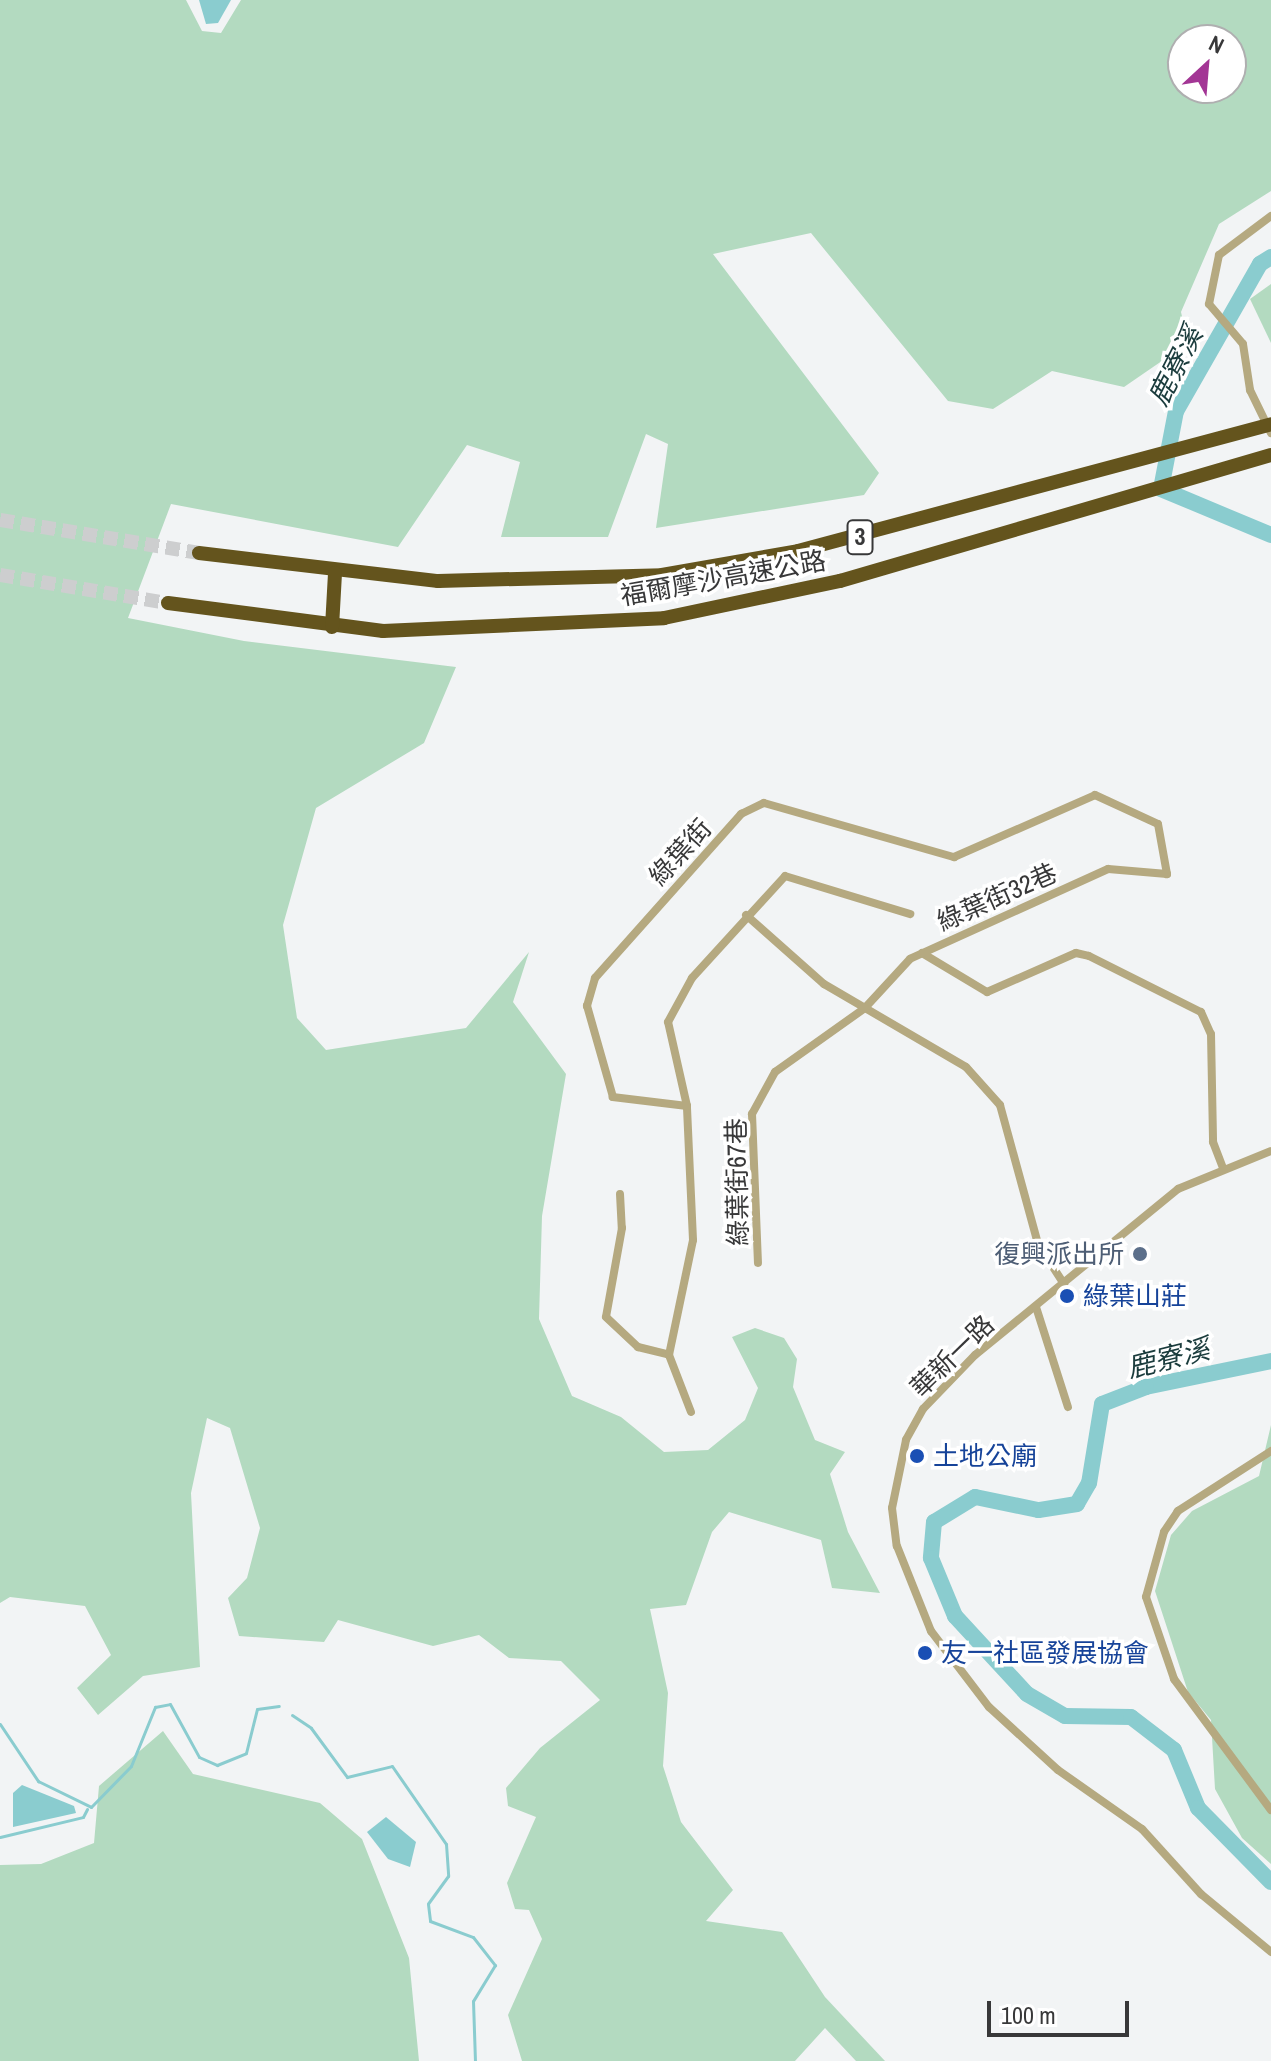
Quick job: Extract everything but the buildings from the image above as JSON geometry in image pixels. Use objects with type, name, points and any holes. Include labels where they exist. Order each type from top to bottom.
[{"type":"highway","name":"福爾摩沙高速公路","points":[[199,553],[335,573],[438,581],[647,576],[784,554],[1271,424]]},
{"type":"highway","name":"福爾摩沙高速公路","points":[[168,603],[332,627],[571,626],[664,618],[840,581],[1271,455]]},
{"type":"highway","points":[[332,627],[335,573]]},
{"type":"street","points":[[1271,216],[1219,255],[1209,304],[1236,335],[1271,433]]},
{"type":"street","name":"綠葉街","points":[[687,1106],[613,1097],[587,1006],[595,978],[741,814],[764,803],[954,857],[1095,795],[1158,824],[1167,874]]},
{"type":"street","name":"綠葉街32巷","points":[[865,1008],[922,953],[1108,869],[1167,874]]},
{"type":"street","points":[[691,1412],[669,1355],[693,1240],[687,1106],[668,1022],[692,978],[776,879],[800,879],[910,914]]},
{"type":"street","points":[[746,915],[824,984],[966,1067],[1000,1105],[1038,1244],[1064,1284]]},
{"type":"street","points":[[922,953],[987,992],[1076,953],[1089,956],[1201,1012],[1211,1034],[1213,1142],[1223,1168]]},
{"type":"street","name":"綠葉街67巷","points":[[758,1263],[752,1114],[775,1072],[865,1008]]},
{"type":"street","name":"華新一路","points":[[1271,1151],[1223,1168],[1157,1204],[943,1385],[906,1440],[892,1508],[908,1577],[950,1660],[1011,1731],[1142,1829],[1201,1894],[1271,1952]]},
{"type":"street","points":[[620,1194],[622,1228],[606,1317],[638,1347],[669,1355]]},
{"type":"street","points":[[1036,1307],[1068,1407]]},
{"type":"street","points":[[1271,1451],[1178,1511],[1164,1532],[1146,1597],[1174,1679],[1271,1810]]},
{"type":"green space","points":[[0,0],[186,0],[202,31],[221,33],[241,0],[1271,0],[1271,191],[1219,224],[1181,312],[1188,343],[1124,387],[1052,371],[993,409],[948,401],[811,233],[713,254],[879,473],[864,495],[656,528],[668,444],[646,434],[608,537],[501,537],[520,462],[467,445],[398,547],[171,504],[128,618],[244,641],[456,667],[424,743],[316,808],[283,925],[297,1018],[326,1050],[466,1028],[529,952],[513,1002],[566,1074],[542,1216],[539,1319],[572,1396],[621,1417],[664,1452],[708,1450],[745,1420],[758,1388],[732,1337],[755,1328],[784,1338],[797,1359],[793,1387],[815,1440],[845,1452],[830,1474],[848,1532],[880,1593],[832,1588],[821,1540],[729,1512],[712,1532],[686,1605],[650,1609],[668,1693],[663,1766],[681,1822],[733,1890],[706,1921],[782,1932],[825,1997],[885,2061],[856,2061],[825,2028],[795,2061],[522,2061],[508,2015],[542,1939],[529,1910],[515,1909],[507,1883],[536,1817],[508,1806],[506,1788],[540,1748],[600,1700],[561,1661],[509,1658],[479,1635],[433,1646],[338,1620],[324,1642],[239,1636],[228,1598],[247,1578],[260,1528],[230,1428],[207,1418],[191,1493],[200,1667],[143,1676],[98,1715],[77,1688],[111,1655],[85,1606],[10,1597],[0,1603]]},
{"type":"green space","points":[[1271,284],[1271,343],[1250,299]]},
{"type":"green space","points":[[1271,1425],[1271,1864],[1242,1838],[1215,1789],[1211,1720],[1188,1692],[1155,1591],[1171,1535],[1192,1511],[1259,1476]]},
{"type":"green space","points":[[163,1731],[193,1774],[320,1803],[362,1839],[409,1958],[419,2061],[0,2061],[0,1865],[41,1864],[94,1843],[99,1786]]},
{"type":"water","points":[[199,0],[231,0],[218,23],[206,24]]},
{"type":"water","points":[[22,1785],[74,1806],[76,1813],[13,1827],[13,1793]]},
{"type":"water","points":[[386,1817],[416,1842],[410,1867],[388,1859],[367,1832]]},
{"type":"waterway","name":"鹿寮溪","points":[[1271,257],[1260,264],[1176,411],[1161,489],[1271,535]]},
{"type":"waterway","name":"鹿寮溪","points":[[1271,1361],[1146,1387],[1102,1404],[1089,1483],[1077,1504],[1038,1510],[975,1497],[934,1522],[931,1558],[955,1616],[1027,1694],[1065,1716],[1131,1717],[1174,1750],[1198,1808],[1271,1882]]},
{"type":"waterway","points":[[0,1724],[38,1781],[91,1807],[131,1766],[155,1707],[170,1704],[199,1757],[217,1765],[246,1753],[257,1709],[279,1706]]},
{"type":"waterway","points":[[292,1715],[311,1728],[347,1777],[392,1766],[446,1844],[448,1876],[428,1904],[430,1921],[473,1937],[495,1965],[473,2001],[475,2061]]},
{"type":"waterway","points":[[0,1837],[83,1817],[87,1809]]},
{"type":"tunnel","points":[[0,520],[199,553]]},
{"type":"tunnel","points":[[0,575],[168,603]]},
{"type":"place","name":"復興派出所","points":[[1140,1254]]},
{"type":"place","name":"綠葉山莊","points":[[1067,1296]]},
{"type":"place","name":"土地公廟","points":[[917,1456]]},
{"type":"place","name":"友一社區發展協會","points":[[925,1653]]}]
